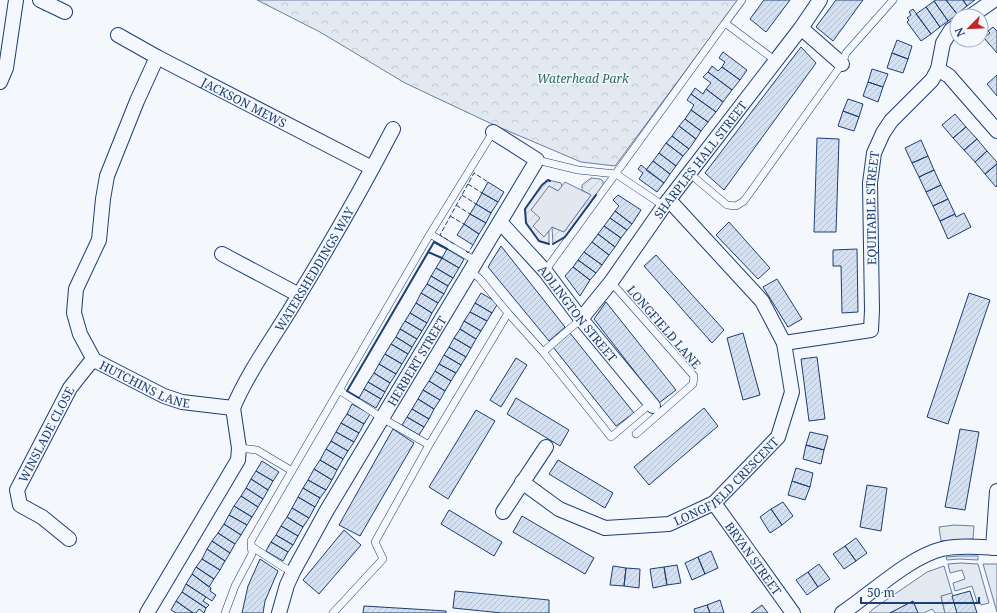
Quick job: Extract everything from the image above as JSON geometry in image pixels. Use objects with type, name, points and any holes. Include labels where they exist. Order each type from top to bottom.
[{"type":"street","points":[[0,82],[6,68],[16,0]]},
{"type":"street","points":[[40,0],[65,12]]},
{"type":"street","name":"SHARPLES HALL STREET","points":[[581,319],[611,282],[666,203],[776,61],[820,0]]},
{"type":"street","points":[[983,8],[994,0]]},
{"type":"street","points":[[801,28],[842,64]]},
{"type":"street","name":"EQUITABLE STREET","points":[[784,343],[871,330],[870,183],[874,153],[883,133],[891,121],[932,80],[938,69],[942,43],[949,33]]},
{"type":"street","name":"JACKSON MEWS","points":[[118,35],[157,57],[372,168]]},
{"type":"street","name":"HUTCHINS LANE","points":[[157,57],[137,101],[107,176],[99,240],[76,289],[74,313],[80,334],[94,360],[164,396],[182,402],[232,408]]},
{"type":"street","points":[[938,69],[949,76],[997,130]]},
{"type":"street","name":"WATERSHEDDINGS WAY","points":[[232,408],[241,388],[299,295],[393,129]]},
{"type":"street","points":[[492,132],[538,160]]},
{"type":"street","name":"HERBERT STREET","points":[[279,613],[287,585],[293,572],[327,510],[538,160]]},
{"type":"street","name":"LONGFIELD CRESCENT","points":[[522,482],[559,509],[606,528],[669,524],[714,503],[778,437],[792,392],[784,343],[762,301],[666,203]]},
{"type":"street","name":"ADLINGTON STREET","points":[[500,222],[545,271],[581,319],[652,405]]},
{"type":"street","points":[[222,254],[299,295]]},
{"type":"street","name":"WINSLADE CLOSE","points":[[69,539],[42,517],[20,505],[17,490],[70,388],[94,360]]},
{"type":"street","points":[[147,613],[238,460],[239,448],[232,408]]},
{"type":"street","points":[[503,512],[546,447]]},
{"type":"street","points":[[845,612],[906,567],[928,554],[941,549],[951,548],[995,548],[997,491]]},
{"type":"street","name":"BRYAN STREET","points":[[714,503],[793,613]]},
{"type":"lane","points":[[545,271],[742,0]]},
{"type":"lane","points":[[689,173],[727,205],[736,206],[744,201],[842,64],[846,53],[893,0]]},
{"type":"lane","points":[[725,23],[776,61]]},
{"type":"lane","points":[[225,613],[236,586],[252,554],[251,541],[430,234],[492,132]]},
{"type":"lane","points":[[538,160],[578,170],[616,174],[666,203]]},
{"type":"lane","points":[[430,234],[473,266],[480,279],[543,352],[611,437],[652,405]]},
{"type":"lane","name":"LONGFIELD LANE","points":[[611,282],[694,376],[693,384],[636,434]]},
{"type":"lane","points":[[333,613],[383,560],[375,542],[429,445],[508,313]]},
{"type":"lane","points":[[543,352],[581,319]]},
{"type":"lane","points":[[339,390],[382,418],[429,445]]},
{"type":"lane","points":[[239,448],[257,450],[292,471]]},
{"type":"lane","points":[[251,548],[254,548],[293,572]]},
{"type":"green space","name":"Waterhead Park","points":[[257,0],[738,0],[615,166],[581,162],[494,125],[405,83],[320,32]]},
{"type":"green space","points":[[591,178],[600,179],[603,181],[603,185],[565,237],[553,244],[552,227],[564,232],[591,195],[582,190],[582,185]]},
{"type":"green space","points":[[548,180],[561,183],[562,187],[558,191],[549,186],[540,218],[534,226],[544,236],[549,231],[549,244],[539,241],[526,223],[525,209],[542,185]]},
{"type":"green space","points":[[954,525],[974,526],[973,539],[941,541],[939,527]]},
{"type":"green space","points":[[978,556],[978,560],[947,560],[946,557]]},
{"type":"green space","points":[[948,564],[978,564],[989,603],[981,605],[980,602],[977,602],[972,586],[955,591],[953,583],[965,579],[962,570],[950,573]]},
{"type":"green space","points":[[983,564],[997,564],[997,612]]},
{"type":"green space","points":[[944,566],[952,593],[941,597],[945,613],[935,613],[932,609],[924,613],[918,613],[913,601],[890,613],[869,613],[927,572]]},
{"type":"green space","points":[[952,593],[957,613],[945,613],[941,596]]},
{"type":"shaded area","points":[[565,182],[591,195],[564,232],[552,227],[544,237],[533,226],[540,218],[531,210],[549,186],[558,191]]},
{"type":"building","points":[[764,0],[790,0],[766,32],[750,19]]},
{"type":"building","points":[[836,0],[863,0],[833,41],[816,27]]},
{"type":"building","points":[[946,0],[952,8],[949,8],[948,21],[934,1]]},
{"type":"building","points":[[946,0],[963,0],[967,6],[964,8],[952,8]]},
{"type":"building","points":[[963,0],[975,0],[967,6]]},
{"type":"building","points":[[934,1],[948,21],[940,27],[926,7]]},
{"type":"building","points":[[926,7],[940,27],[931,34],[916,14]]},
{"type":"building","points":[[913,9],[931,34],[921,41],[907,22],[909,20],[907,18],[911,15],[909,12]]},
{"type":"building","points":[[993,27],[997,31],[997,53],[989,44],[989,30]]},
{"type":"building","points":[[897,40],[912,46],[908,59],[892,53]]},
{"type":"building","points":[[801,47],[816,63],[724,190],[705,173]]},
{"type":"building","points":[[723,52],[747,70],[740,80],[722,67],[725,62],[719,58]]},
{"type":"building","points":[[892,53],[908,59],[903,73],[887,68]]},
{"type":"building","points":[[712,66],[718,71],[722,67],[740,80],[732,90],[708,72]]},
{"type":"building","points":[[872,69],[888,74],[883,87],[868,82]]},
{"type":"building","points":[[708,72],[732,90],[723,102],[706,89],[711,83],[703,77]]},
{"type":"building","points":[[997,75],[997,96],[987,84]]},
{"type":"building","points":[[868,82],[883,87],[878,102],[863,96]]},
{"type":"building","points":[[695,88],[703,94],[706,89],[723,102],[716,112],[691,94]]},
{"type":"building","points":[[691,94],[716,112],[708,122],[691,110],[694,105],[687,100]]},
{"type":"building","points":[[848,99],[863,104],[859,117],[843,111]]},
{"type":"building","points":[[691,110],[708,122],[701,131],[685,119]]},
{"type":"building","points":[[843,111],[859,117],[854,131],[838,126]]},
{"type":"building","points":[[955,114],[966,127],[953,138],[942,125]]},
{"type":"building","points":[[685,119],[701,131],[696,139],[679,126]]},
{"type":"building","points":[[679,126],[696,139],[689,149],[672,136]]},
{"type":"building","points":[[966,127],[977,139],[964,150],[953,138]]},
{"type":"building","points":[[672,136],[689,149],[683,156],[666,143]]},
{"type":"building","points":[[817,138],[839,139],[836,232],[814,232]]},
{"type":"building","points":[[977,139],[987,151],[975,162],[964,150]]},
{"type":"building","points":[[921,140],[928,156],[912,163],[905,148]]},
{"type":"building","points":[[666,143],[683,156],[676,166],[659,153]]},
{"type":"building","points":[[987,151],[997,162],[997,164],[985,174],[975,162]]},
{"type":"building","points":[[659,153],[676,166],[670,174],[653,161]]},
{"type":"building","points":[[928,156],[934,170],[919,177],[912,163]]},
{"type":"building","points":[[653,161],[670,174],[664,183],[646,170]]},
{"type":"building","points":[[997,164],[997,186],[996,187],[985,174]]},
{"type":"building","points":[[641,165],[664,183],[657,192],[639,179],[643,173],[638,169]]},
{"type":"building","points":[[934,170],[941,185],[926,192],[919,177]]},
{"type":"building","points":[[488,182],[504,192],[498,202],[482,193]]},
{"type":"building","points":[[941,185],[948,199],[933,206],[926,192]]},
{"type":"building","points":[[482,193],[498,202],[491,213],[476,204]]},
{"type":"building","points":[[618,195],[641,210],[632,224],[615,211],[619,206],[613,200]]},
{"type":"building","points":[[948,199],[955,214],[940,221],[933,206]]},
{"type":"building","points":[[476,204],[491,213],[486,223],[470,214]]},
{"type":"building","points":[[615,211],[632,224],[627,230],[610,218]]},
{"type":"building","points":[[964,213],[971,227],[948,239],[940,221],[955,214],[956,217]]},
{"type":"building","points":[[470,214],[486,223],[479,234],[464,224]]},
{"type":"building","points":[[610,218],[627,230],[621,238],[604,226]]},
{"type":"building","points":[[729,222],[770,268],[758,279],[716,235]]},
{"type":"building","points":[[464,224],[479,234],[473,245],[457,235]]},
{"type":"building","points":[[604,226],[621,238],[615,247],[598,234]]},
{"type":"building","points":[[598,234],[615,247],[609,255],[592,242]]},
{"type":"building","points":[[592,242],[609,255],[602,265],[584,252]]},
{"type":"building","points":[[501,246],[565,327],[549,341],[488,267]]},
{"type":"building","points":[[447,249],[464,259],[459,268],[442,258]]},
{"type":"building","points":[[857,249],[858,312],[842,313],[841,266],[833,266],[833,250]]},
{"type":"building","points":[[584,252],[602,265],[596,273],[578,260]]},
{"type":"building","points":[[656,255],[724,330],[712,343],[644,266]]},
{"type":"building","points":[[442,258],[459,268],[453,278],[436,268]]},
{"type":"building","points":[[578,260],[596,273],[590,280],[573,267]]},
{"type":"building","points":[[573,267],[590,280],[580,296],[565,276]]},
{"type":"building","points":[[436,268],[453,278],[448,286],[431,276]]},
{"type":"building","points":[[431,276],[448,286],[444,294],[427,284]]},
{"type":"building","points":[[777,279],[802,319],[788,327],[763,287]]},
{"type":"building","points":[[427,284],[444,294],[438,303],[421,293]]},
{"type":"building","points":[[421,293],[438,303],[432,313],[416,303]]},
{"type":"building","points":[[481,293],[498,303],[492,313],[475,303]]},
{"type":"building","points":[[969,293],[990,300],[948,424],[927,417]]},
{"type":"building","points":[[606,302],[676,390],[659,403],[594,319]]},
{"type":"building","points":[[416,303],[432,313],[427,323],[410,313]]},
{"type":"building","points":[[475,303],[492,313],[487,321],[470,312]]},
{"type":"building","points":[[470,312],[487,321],[481,331],[464,321]]},
{"type":"building","points":[[410,313],[427,323],[422,331],[405,321]]},
{"type":"building","points":[[405,321],[422,331],[417,339],[400,329]]},
{"type":"building","points":[[464,321],[481,331],[476,339],[460,329]]},
{"type":"building","points":[[400,329],[417,339],[412,347],[396,337]]},
{"type":"building","points":[[460,329],[476,339],[471,348],[454,338]]},
{"type":"building","points":[[570,333],[634,413],[616,426],[553,347]]},
{"type":"building","points":[[743,333],[760,395],[743,400],[727,338]]},
{"type":"building","points":[[396,337],[412,347],[408,354],[391,344]]},
{"type":"building","points":[[454,338],[471,348],[466,357],[449,347]]},
{"type":"building","points":[[391,344],[408,354],[402,364],[385,354]]},
{"type":"building","points":[[449,347],[466,357],[461,365],[444,355]]},
{"type":"building","points":[[385,354],[402,364],[396,374],[379,364]]},
{"type":"building","points":[[444,355],[461,365],[456,373],[439,364]]},
{"type":"building","points":[[817,357],[825,419],[809,421],[801,359]]},
{"type":"building","points":[[516,358],[527,365],[501,407],[490,400]]},
{"type":"building","points":[[379,364],[396,374],[390,383],[374,373]]},
{"type":"building","points":[[439,364],[456,373],[451,381],[435,371]]},
{"type":"building","points":[[435,371],[451,381],[445,391],[429,381]]},
{"type":"building","points":[[374,373],[390,383],[385,392],[368,382]]},
{"type":"building","points":[[429,381],[445,391],[440,400],[423,390]]},
{"type":"building","points":[[368,382],[385,392],[381,399],[364,389]]},
{"type":"building","points":[[364,389],[381,399],[376,408],[359,398]]},
{"type":"building","points":[[423,390],[440,400],[434,409],[418,399]]},
{"type":"building","points":[[516,398],[569,430],[560,446],[507,414]]},
{"type":"building","points":[[418,399],[434,409],[429,419],[412,409]]},
{"type":"building","points":[[352,404],[370,414],[364,424],[347,414]]},
{"type":"building","points":[[704,408],[718,426],[649,485],[634,467]]},
{"type":"building","points":[[412,409],[429,419],[424,427],[407,417]]},
{"type":"building","points":[[476,410],[495,421],[448,499],[429,487]]},
{"type":"building","points":[[347,414],[364,424],[359,433],[341,423]]},
{"type":"building","points":[[407,417],[424,427],[419,435],[402,425]]},
{"type":"building","points":[[341,423],[359,433],[354,442],[336,432]]},
{"type":"building","points":[[393,429],[414,443],[360,536],[339,525]]},
{"type":"building","points":[[960,429],[979,432],[965,510],[945,507]]},
{"type":"building","points":[[336,432],[354,442],[348,451],[331,441]]},
{"type":"building","points":[[810,432],[828,436],[824,450],[806,445]]},
{"type":"building","points":[[331,441],[348,451],[343,459],[326,449]]},
{"type":"building","points":[[806,445],[824,450],[821,464],[803,459]]},
{"type":"building","points":[[326,449],[343,459],[337,470],[320,460]]},
{"type":"building","points":[[320,460],[337,470],[332,480],[314,469]]},
{"type":"building","points":[[558,460],[613,493],[605,508],[549,474]]},
{"type":"building","points":[[262,461],[279,472],[273,481],[256,471]]},
{"type":"building","points":[[796,468],[813,473],[810,487],[792,481]]},
{"type":"building","points":[[314,469],[332,480],[326,490],[308,480]]},
{"type":"building","points":[[256,471],[273,481],[268,490],[251,479]]},
{"type":"building","points":[[251,479],[268,490],[263,499],[246,488]]},
{"type":"building","points":[[308,480],[326,490],[320,498],[303,488]]},
{"type":"building","points":[[792,481],[810,487],[805,500],[788,495]]},
{"type":"building","points":[[867,485],[887,488],[881,531],[860,527]]},
{"type":"building","points":[[246,488],[263,499],[258,507],[241,496]]},
{"type":"building","points":[[303,488],[320,498],[315,507],[298,497]]},
{"type":"building","points":[[241,496],[258,507],[252,517],[234,506]]},
{"type":"building","points":[[298,497],[315,507],[309,518],[292,508]]},
{"type":"building","points":[[783,502],[793,516],[782,525],[771,509]]},
{"type":"building","points":[[234,506],[252,517],[247,525],[229,515]]},
{"type":"building","points":[[292,508],[309,518],[303,527],[287,517]]},
{"type":"building","points":[[771,509],[782,525],[770,533],[760,517]]},
{"type":"building","points":[[449,510],[502,542],[494,556],[441,524]]},
{"type":"building","points":[[229,515],[247,525],[241,535],[224,524]]},
{"type":"building","points":[[522,516],[594,558],[585,574],[513,532]]},
{"type":"building","points":[[287,517],[303,527],[298,536],[281,526]]},
{"type":"building","points":[[224,524],[241,535],[235,544],[218,533]]},
{"type":"building","points":[[281,526],[298,536],[293,545],[276,535]]},
{"type":"building","points":[[344,530],[361,545],[319,594],[303,580]]},
{"type":"building","points":[[218,533],[235,544],[230,553],[212,541]]},
{"type":"building","points":[[276,535],[293,545],[288,552],[271,542]]},
{"type":"building","points":[[856,538],[867,553],[856,561],[845,546]]},
{"type":"building","points":[[212,541],[230,553],[225,561],[207,549]]},
{"type":"building","points":[[271,542],[288,552],[283,561],[266,551]]},
{"type":"building","points":[[845,546],[856,561],[844,569],[833,554]]},
{"type":"building","points":[[207,549],[225,561],[220,570],[202,559]]},
{"type":"building","points":[[711,551],[718,568],[705,574],[698,557]]},
{"type":"building","points":[[698,557],[705,574],[692,580],[685,563]]},
{"type":"building","points":[[202,559],[220,570],[214,579],[196,567]]},
{"type":"building","points":[[260,559],[278,571],[265,601],[263,613],[242,613],[248,586]]},
{"type":"building","points":[[819,564],[830,579],[818,587],[808,572]]},
{"type":"building","points":[[677,565],[681,583],[667,585],[664,567]]},
{"type":"building","points":[[613,566],[626,568],[624,586],[610,585]]},
{"type":"building","points":[[196,567],[214,579],[209,587],[192,574]]},
{"type":"building","points":[[664,567],[667,585],[653,588],[650,569]]},
{"type":"building","points":[[626,568],[640,569],[639,588],[624,586]]},
{"type":"building","points":[[808,572],[818,587],[807,595],[796,580]]},
{"type":"building","points":[[192,574],[211,588],[210,591],[216,595],[212,601],[186,584]]},
{"type":"building","points":[[186,584],[206,597],[203,601],[209,605],[206,608],[182,592]]},
{"type":"building","points":[[455,591],[549,600],[549,613],[502,613],[453,608]]},
{"type":"building","points":[[970,591],[977,613],[957,613],[952,596]]},
{"type":"building","points":[[182,592],[206,608],[204,613],[199,609],[196,613],[193,613],[176,601]]},
{"type":"building","points":[[720,600],[724,613],[710,613],[707,605]]},
{"type":"building","points":[[176,601],[193,613],[176,613],[171,610]]},
{"type":"building","points":[[913,601],[918,613],[890,613]]},
{"type":"building","points":[[707,605],[710,613],[695,613],[694,609]]},
{"type":"building","points":[[762,605],[768,613],[751,613]]},
{"type":"building","points":[[364,606],[446,611],[446,613],[363,613]]},
{"type":"fence","points":[[454,244],[440,235],[474,173],[488,182]]},
{"type":"fence","points":[[468,184],[482,193]]},
{"type":"fence","points":[[462,195],[476,204]]},
{"type":"fence","points":[[456,205],[470,214]]},
{"type":"fence","points":[[450,216],[464,224]]},
{"type":"fence","points":[[466,251],[468,253],[473,245]]},
{"type":"wall","points":[[549,244],[539,241],[526,223],[525,209],[542,185],[548,180],[550,181]]},
{"type":"wall","points":[[553,244],[565,237],[596,195]]},
{"type":"wall","points":[[359,398],[347,391],[434,242],[447,249]]},
{"type":"wall","points":[[428,252],[442,258]]}]
